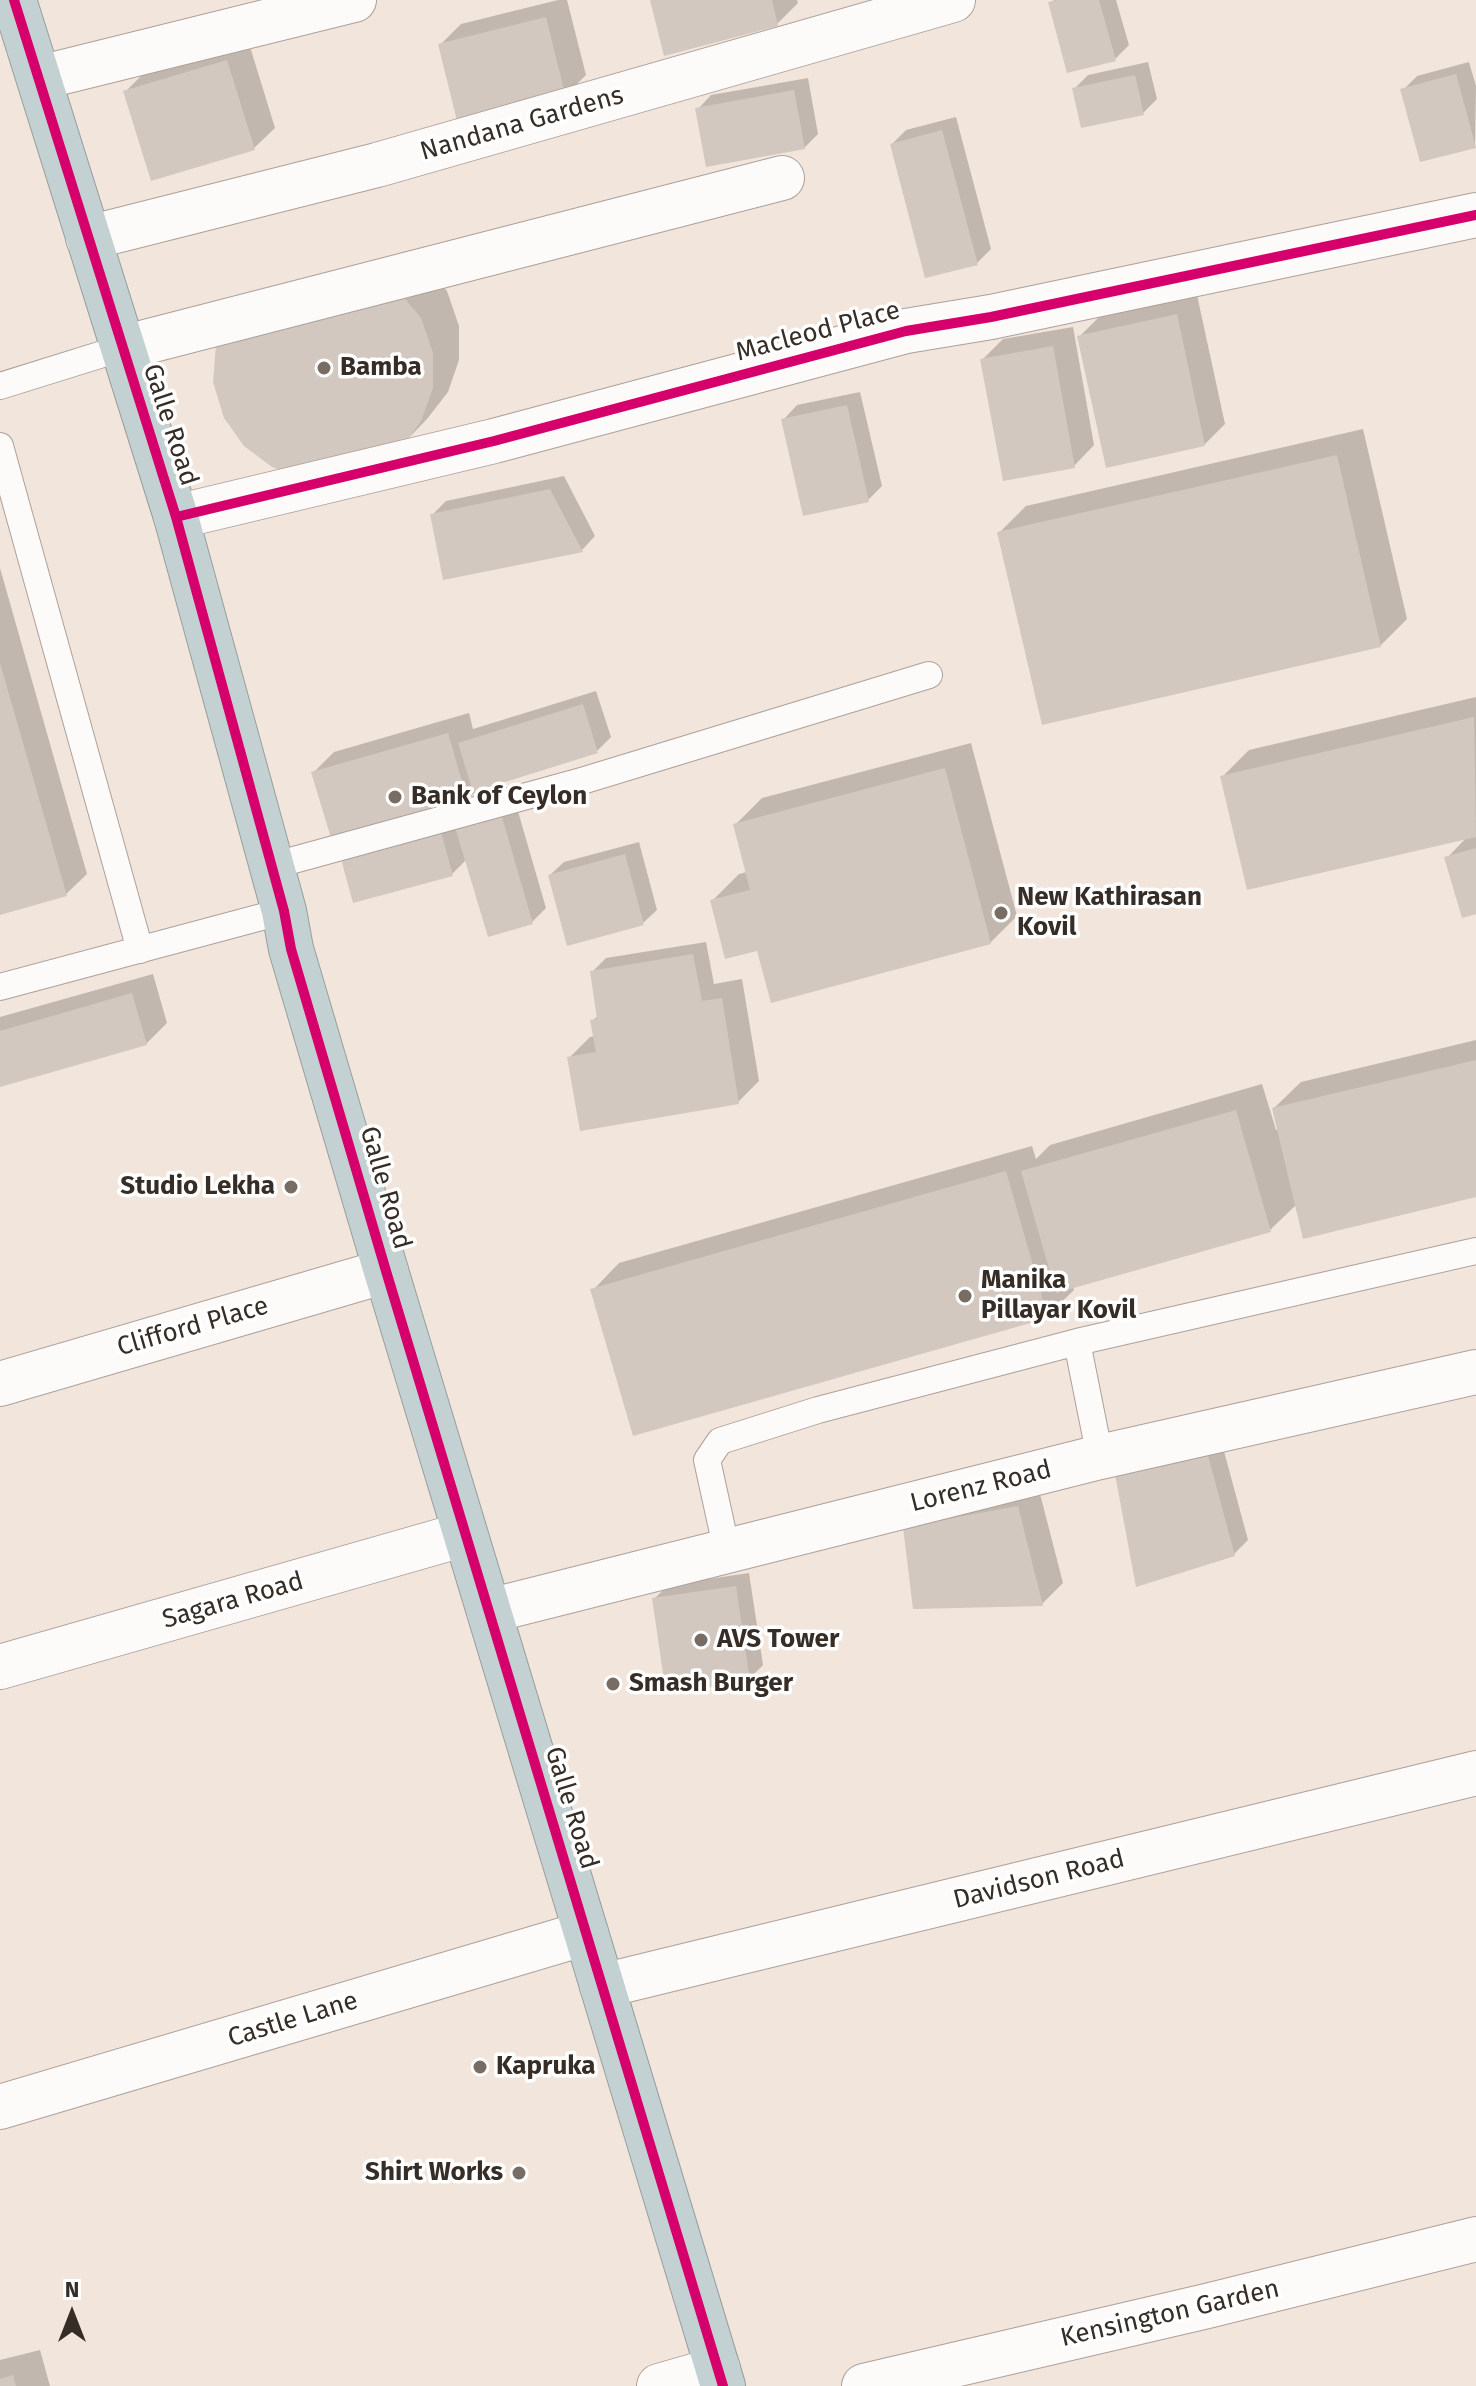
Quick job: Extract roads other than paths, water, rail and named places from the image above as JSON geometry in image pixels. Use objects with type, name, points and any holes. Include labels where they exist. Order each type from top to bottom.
[{"type":"highway","name":"Galle Road","points":[[14,0],[176,517],[284,911],[291,949],[721,2378]]},
{"type":"street","points":[[39,78],[354,0]]},
{"type":"street","name":"Nandana Gardens","points":[[88,238],[392,161],[953,0]]},
{"type":"street","points":[[122,348],[782,178]]},
{"type":"street","name":"Macleod Place","points":[[176,517],[494,441],[906,331],[991,317],[1476,215]]},
{"type":"street","name":"Clifford Place","points":[[0,1384],[386,1271]]},
{"type":"street","name":"Lorenz Road","points":[[489,1611],[1100,1457],[1476,1372]]},
{"type":"street","name":"Sagara Road","points":[[0,1667],[465,1534]]},
{"type":"street","name":"Davidson Road","points":[[602,1986],[1476,1773]]},
{"type":"street","name":"Castle Lane","points":[[0,2107],[586,1933]]},
{"type":"street","name":"Kensington Garden","points":[[864,2386],[1476,2239]]},
{"type":"street","points":[[659,2386],[721,2378]]},
{"type":"lane","points":[[0,386],[122,348]]},
{"type":"lane","points":[[0,446],[140,950]]},
{"type":"lane","points":[[272,866],[585,780],[929,675]]},
{"type":"lane","points":[[0,987],[284,911]]},
{"type":"lane","points":[[727,1551],[707,1460],[720,1441],[818,1410],[1077,1342],[1476,1251]]},
{"type":"lane","points":[[1077,1342],[1100,1457]]},
{"type":"place","name":"Bamba","points":[[324,368]]},
{"type":"place","name":"Bank of Ceylon","points":[[395,797]]},
{"type":"place","name":"New Kathirasan Kovil","points":[[1001,913]]},
{"type":"place","name":"Studio Lekha","points":[[291,1187]]},
{"type":"place","name":"Manika Pillayar Kovil","points":[[965,1296]]},
{"type":"place","name":"AVS Tower","points":[[701,1640]]},
{"type":"place","name":"Smash Burger","points":[[613,1684]]},
{"type":"place","name":"Kapruka","points":[[480,2067]]},
{"type":"place","name":"Shirt Works","points":[[519,2173]]}]
